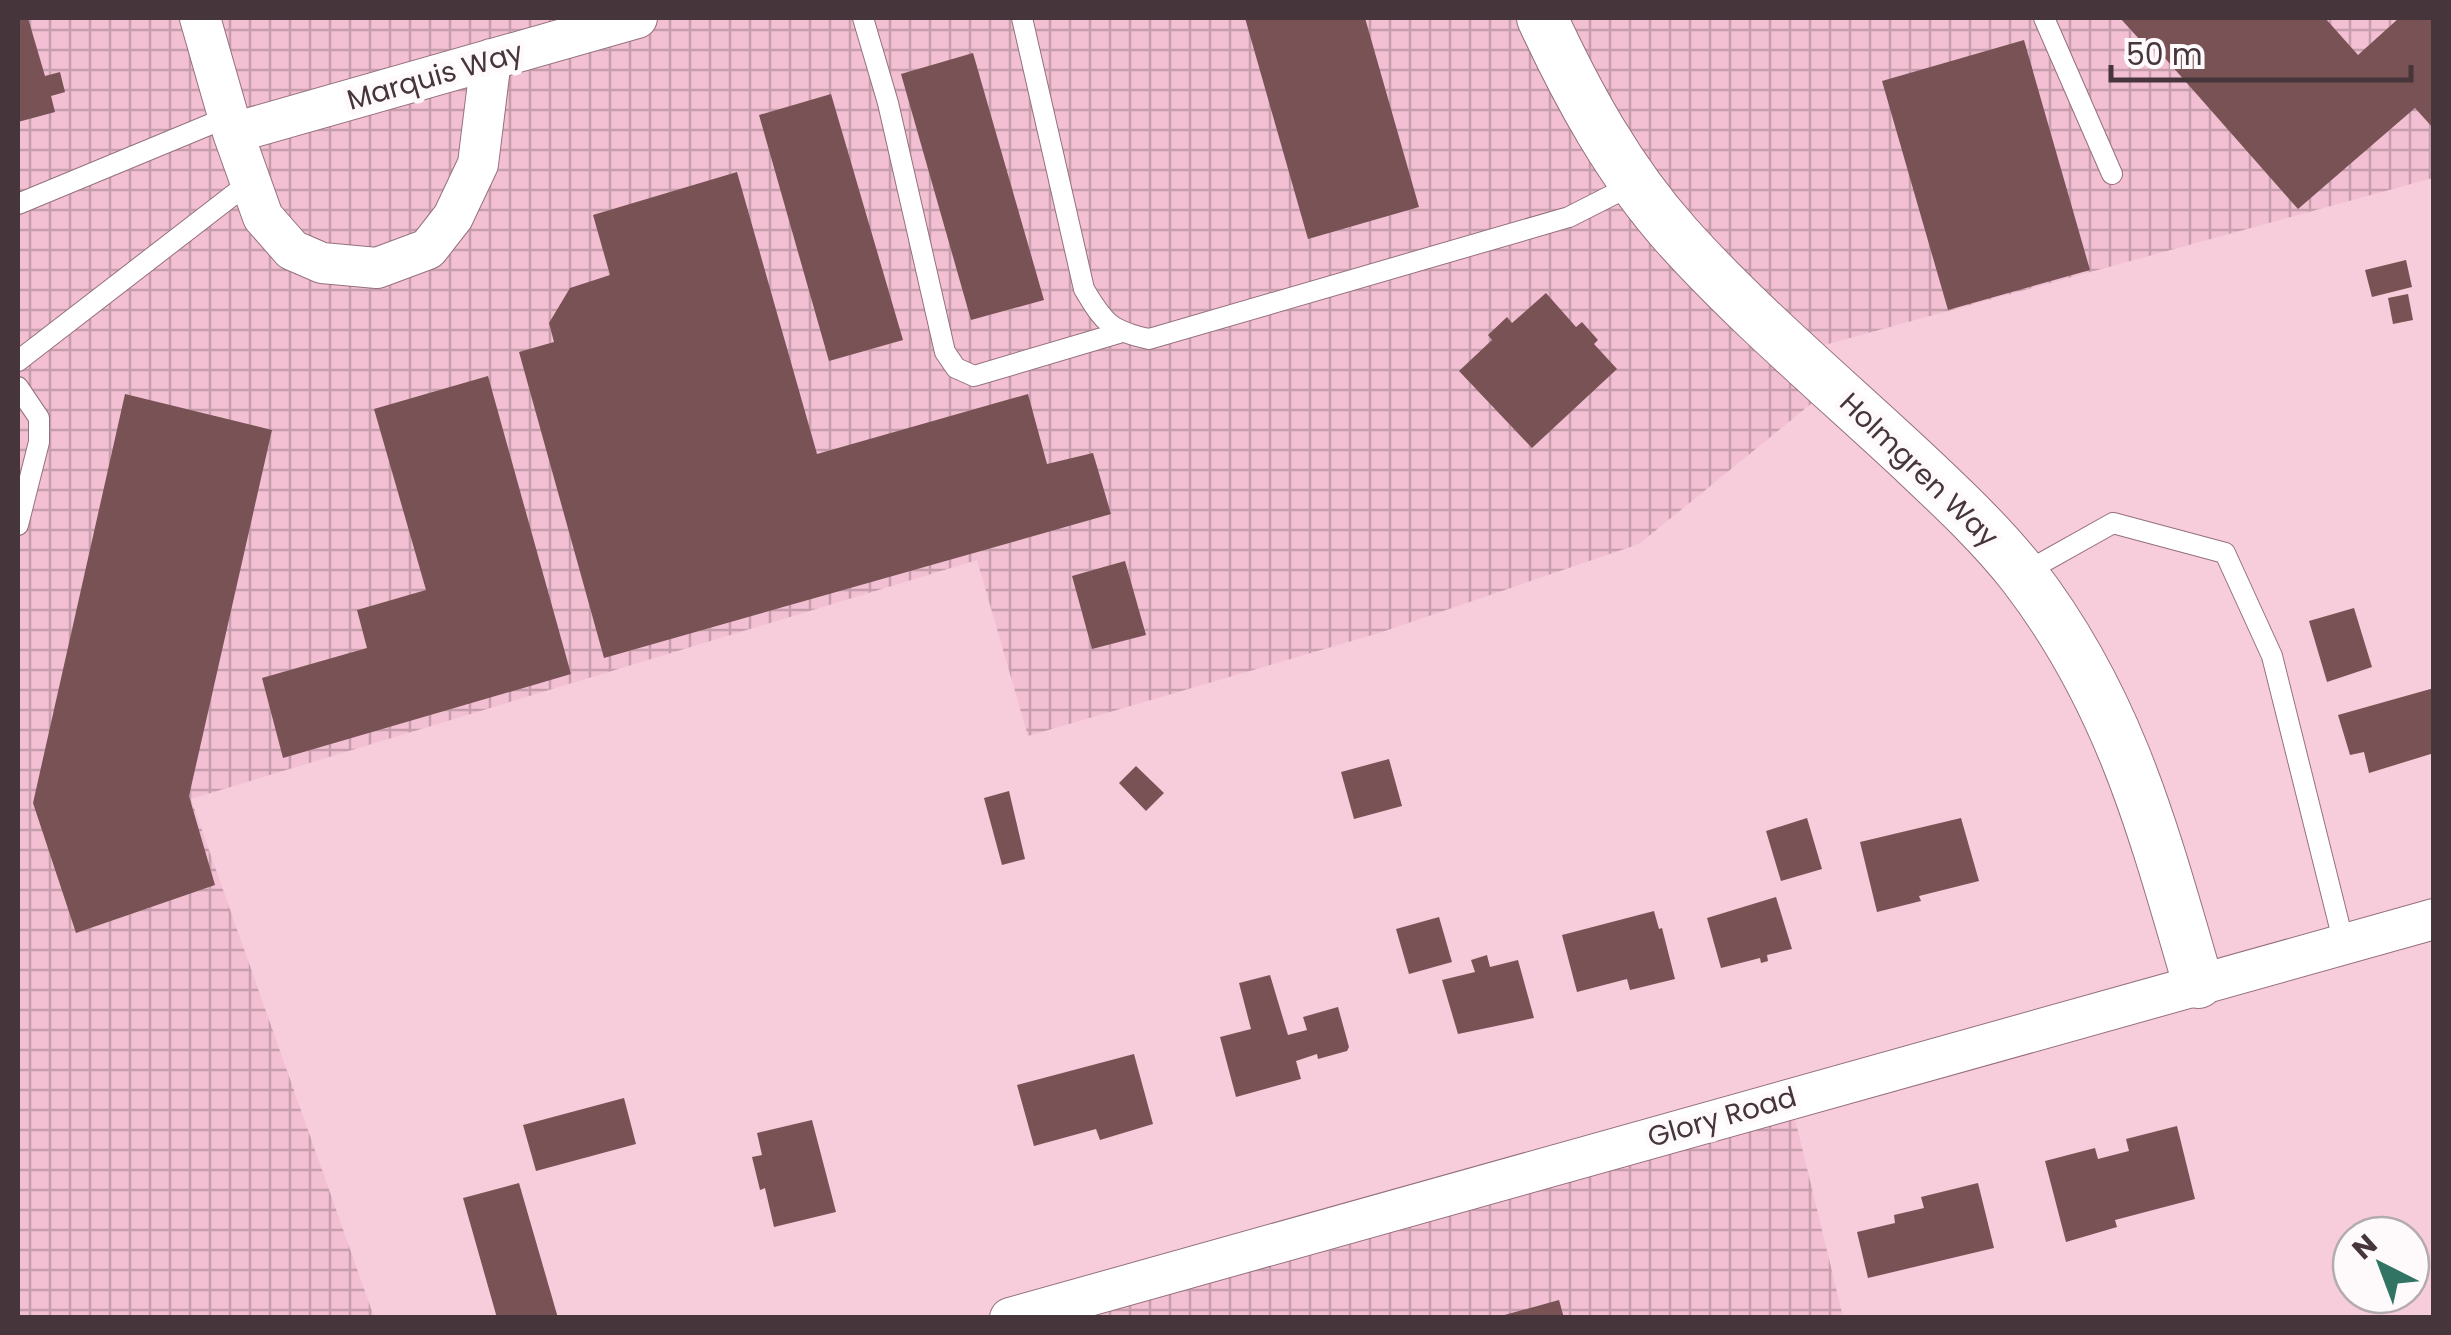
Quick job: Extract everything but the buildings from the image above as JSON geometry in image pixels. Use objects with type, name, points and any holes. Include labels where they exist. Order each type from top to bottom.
[{"type":"street","points":[[200,18],[262,217],[292,250],[322,263],[377,268],[428,249],[453,217],[478,164],[491,59]]},
{"type":"street","name":"Marquis Way","points":[[231,125],[637,18]]},
{"type":"street","name":"Holmgren Way","points":[[1542,18],[1575,90],[1635,183],[1677,235],[1968,513],[2022,574],[2066,636],[2111,718],[2145,802],[2198,983]]},
{"type":"street","name":"Glory Road","points":[[1010,1318],[2434,919]]},
{"type":"lane","points":[[864,18],[888,103],[945,352],[956,368],[974,376],[1119,332]]},
{"type":"lane","points":[[1022,18],[1084,290],[1101,318],[1119,332],[1149,339],[1226,317],[1569,217],[1635,183]]},
{"type":"lane","points":[[2044,18],[2112,174]]},
{"type":"lane","points":[[18,204],[231,125]]},
{"type":"lane","points":[[18,360],[250,182]]},
{"type":"lane","points":[[18,387],[39,418],[39,442],[18,525]]},
{"type":"lane","points":[[2022,574],[2113,523],[2225,553],[2272,656],[2344,944]]},
{"type":"shaded area","points":[[18,18],[2433,18],[2433,178],[1799,352],[1833,386],[1639,544],[1379,633],[1028,736],[977,560],[191,799],[374,1317],[18,1317]]},
{"type":"shaded area","points":[[1790,1098],[1843,1317],[1010,1318]]}]
